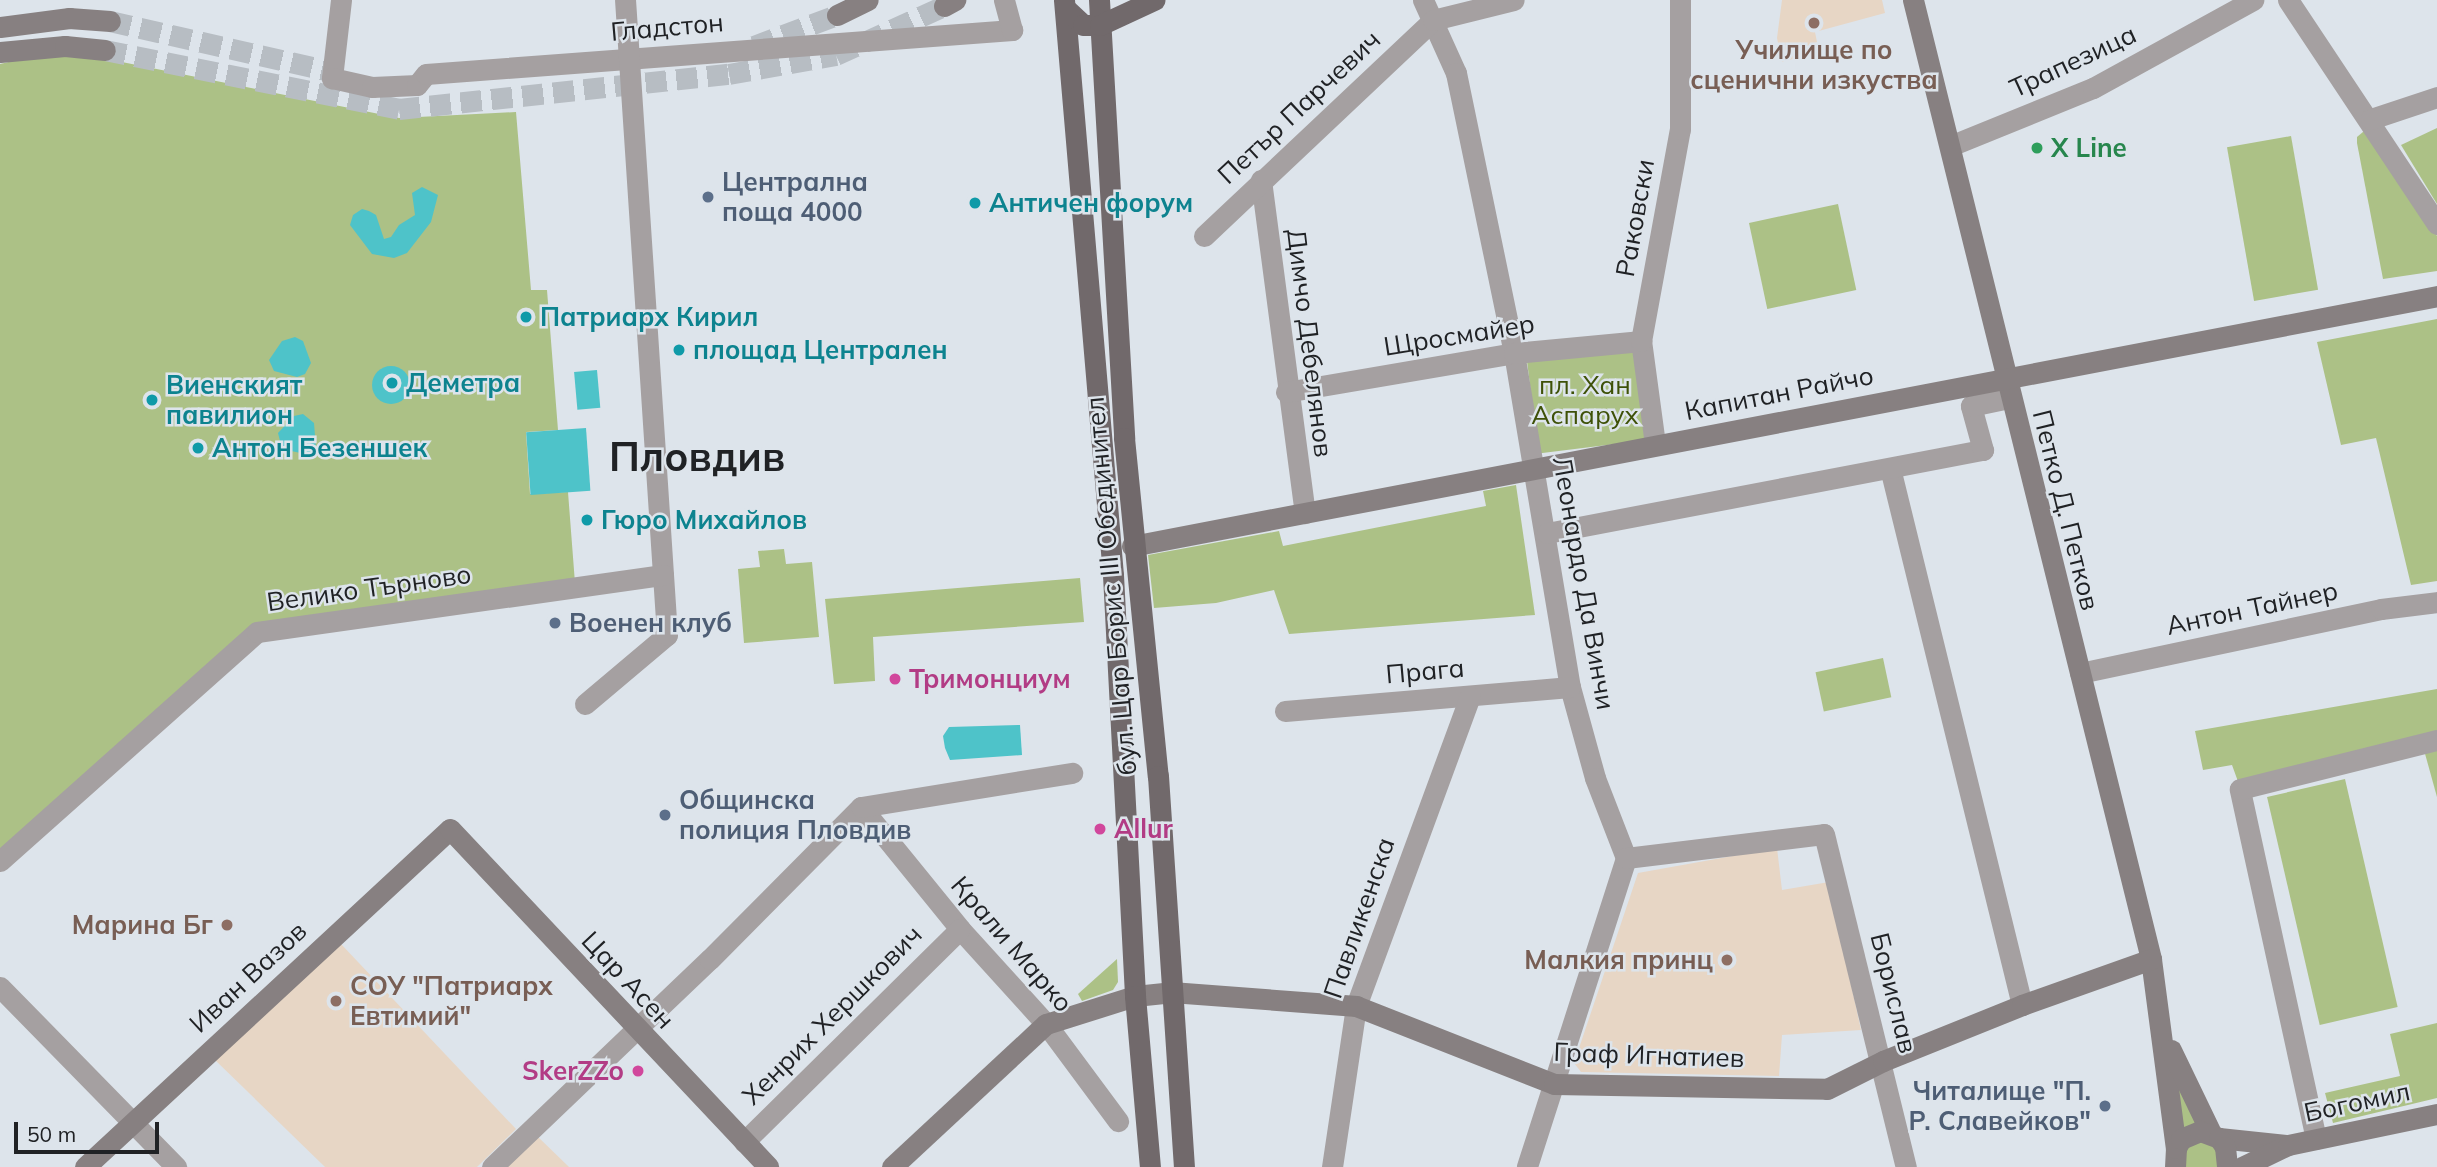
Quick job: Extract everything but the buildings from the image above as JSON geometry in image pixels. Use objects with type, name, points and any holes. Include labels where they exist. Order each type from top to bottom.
[{"type":"main road","name":"бул. Цар Борис III Обединител","points":[[1099,0],[1132,546],[1158,776],[1184,1167]]},
{"type":"main road","points":[[1064,4],[1083,25],[1100,25],[1154,0]]},
{"type":"main road","name":"бул. Цар Борис III Обединител","points":[[1064,4],[1113,575],[1135,996],[1150,1167]]},
{"type":"street","name":"Гладстон","points":[[341,0],[332,78],[372,88],[417,86],[426,75],[1012,30],[1004,0]]},
{"type":"street","points":[[586,704],[667,635],[625,0]]},
{"type":"street","points":[[837,15],[868,0]]},
{"type":"street","name":"Леонардо Да Винчи","points":[[1423,0],[1456,73],[1514,353],[1570,687],[1595,778],[1626,858]]},
{"type":"street","name":"Петър Парчевич","points":[[1204,236],[1433,20],[1514,0]]},
{"type":"street","name":"Раковски","points":[[1655,444],[1641,341],[1680,129],[1681,0]]},
{"type":"street","name":"Петко Д. Петков","points":[[1913,0],[2007,389],[2151,959],[2164,1034],[2175,1158]]},
{"type":"street","name":"Трапезица","points":[[1950,146],[2093,88],[2253,0]]},
{"type":"street","points":[[2288,0],[2371,119],[2437,224]]},
{"type":"street","points":[[0,27],[44,19],[110,21]]},
{"type":"street","points":[[0,52],[55,47],[105,50]]},
{"type":"street","points":[[2371,119],[2437,97]]},
{"type":"street","name":"Димчо Дебелянов","points":[[1261,180],[1286,392],[1306,513]]},
{"type":"street","name":"Капитан Райчо","points":[[1132,546],[1655,444],[2007,389],[2437,296]]},
{"type":"street","name":"Щросмайер","points":[[1286,392],[1514,353],[1641,341]]},
{"type":"street","points":[[1546,533],[1892,476],[1983,450],[1971,406],[2007,389]]},
{"type":"street","points":[[1892,476],[2022,1005]]},
{"type":"street","name":"Велико Търново","points":[[0,861],[257,632],[663,575]]},
{"type":"street","name":"Антон Тайнер","points":[[2080,673],[2381,609],[2437,602]]},
{"type":"street","name":"Прага","points":[[1285,711],[1570,687]]},
{"type":"street","name":"Павликенска","points":[[1332,1167],[1356,1006],[1470,696]]},
{"type":"street","points":[[2316,1139],[2240,789],[2437,740]]},
{"type":"street","points":[[492,1167],[637,1031],[861,807],[1072,773]]},
{"type":"street","name":"Крали Марко","points":[[861,807],[960,929],[1045,1024],[1118,1121]]},
{"type":"street","name":"Цар Асен","points":[[450,829],[637,1031],[768,1167]]},
{"type":"street","name":"Иван Вазов","points":[[85,1167],[450,829]]},
{"type":"street","name":"Борислав","points":[[1626,858],[1824,834],[1883,1061],[1906,1167]]},
{"type":"street","points":[[1527,1167],[1626,858]]},
{"type":"street","name":"Хенрих Хершкович","points":[[744,1142],[960,929]]},
{"type":"street","name":"Граф Игнатиев","points":[[1045,1024],[1135,996],[1171,992],[1356,1006],[1554,1084],[1827,1089],[1883,1061],[2022,1005],[2151,959]]},
{"type":"street","points":[[0,987],[176,1167]]},
{"type":"street","points":[[892,1167],[1045,1024]]},
{"type":"street","name":"Петко Д. Петков","points":[[2164,1034],[2228,1157],[2227,1167]]},
{"type":"street","name":"Богомил","points":[[2242,1167],[2288,1146],[2437,1114]]},
{"type":"street","points":[[2175,1158],[2190,1133],[2215,1136]]},
{"type":"street","name":"Богомил","points":[[2215,1136],[2288,1146]]},
{"type":"shaded area","name":"Училище по сценични изкуства","points":[[1782,0],[1882,0],[1885,13],[1815,32],[1819,52],[1782,62],[1777,38]]},
{"type":"shaded area","name":"Малкия принц","points":[[1777,848],[1782,890],[1829,882],[1861,1030],[1782,1035],[1779,1076],[1581,1072],[1574,1063],[1638,873]]},
{"type":"shaded area","name":"СОУ \"Патриарх Евтимий\"","points":[[341,944],[516,1129],[477,1167],[325,1167],[214,1059]]},
{"type":"shaded area","points":[[536,1135],[569,1167],[502,1167]]},
{"type":"green space","points":[[35,56],[102,58],[399,118],[516,112],[531,290],[547,290],[558,430],[526,432],[530,494],[568,492],[575,583],[254,627],[0,854],[0,64]]},
{"type":"green space","points":[[2370,126],[2437,236],[2437,271],[2383,279],[2357,143],[2357,137]]},
{"type":"green space","points":[[2437,128],[2437,204],[2401,145]]},
{"type":"green space","points":[[2291,136],[2318,290],[2254,301],[2227,147]]},
{"type":"green space","points":[[1838,204],[1856,290],[1767,309],[1749,223]]},
{"type":"green space","points":[[2437,319],[2437,581],[2411,585],[2376,438],[2341,445],[2317,342]]},
{"type":"green space","name":"пл. Хан Аспарух","points":[[1634,346],[1646,440],[1538,453],[1527,359]]},
{"type":"green space","points":[[1516,485],[1535,615],[1289,634],[1274,590],[1216,603],[1154,608],[1148,555],[1279,531],[1283,546],[1486,506],[1483,491]]},
{"type":"green space","points":[[784,549],[786,564],[812,562],[819,637],[744,643],[738,569],[760,567],[758,551]]},
{"type":"green space","points":[[1080,578],[1084,622],[873,637],[875,681],[834,684],[825,599]]},
{"type":"green space","points":[[1883,658],[1891,697],[1824,711],[1816,672]]},
{"type":"green space","points":[[2437,689],[2437,733],[2240,787],[2232,765],[2203,770],[2195,731]]},
{"type":"green space","points":[[2437,747],[2437,797],[2424,750]]},
{"type":"green space","points":[[2345,779],[2398,1007],[2320,1025],[2267,797]]},
{"type":"green space","points":[[1117,959],[1118,982],[1113,990],[1082,1001],[1078,994]]},
{"type":"green space","points":[[2437,1023],[2437,1098],[2333,1123],[2325,1093],[2400,1076],[2390,1034]]},
{"type":"green space","points":[[2171,1059],[2202,1129],[2180,1137]]},
{"type":"green space","points":[[2193,1140],[2216,1144],[2220,1167],[2181,1167],[2182,1150]]},
{"type":"water","points":[[422,187],[438,195],[431,222],[407,253],[394,258],[372,254],[350,225],[353,215],[362,209],[376,215],[384,239],[391,237],[399,225],[415,215],[412,193]]},
{"type":"water","points":[[295,337],[303,341],[311,363],[305,374],[297,377],[274,371],[269,360],[282,341]]},
{"type":"water","points":[[391,366],[404,372],[410,385],[404,398],[391,404],[378,398],[372,385],[378,372]]},
{"type":"water","points":[[597,370],[600,408],[577,410],[574,372]]},
{"type":"water","points":[[303,414],[314,423],[316,449],[305,454],[282,449],[278,433],[294,416]]},
{"type":"water","points":[[586,428],[590,491],[531,495],[526,432]]},
{"type":"water","points":[[1020,725],[1022,755],[950,760],[945,748],[943,736],[949,727]]},
{"type":"tunnel","points":[[105,50],[399,109],[729,74],[836,55],[944,6]]},
{"type":"tunnel","points":[[754,46],[837,15]]},
{"type":"tunnel","points":[[110,21],[348,75]]},
{"type":"place","name":"Училище по сценични изкуства","points":[[1814,23]]},
{"type":"place","name":"X Line","points":[[2037,148]]},
{"type":"place","name":"Централна поща 4000","points":[[708,197]]},
{"type":"place","name":"Античен форум","points":[[975,203]]},
{"type":"place","name":"Патриарх Кирил","points":[[526,317]]},
{"type":"place","name":"площад Централен","points":[[679,350]]},
{"type":"place","name":"Деметра","points":[[392,383]]},
{"type":"place","name":"Виенският павилион","points":[[152,400]]},
{"type":"place","name":"Антон Безеншек","points":[[198,448]]},
{"type":"place","name":"Гюро Михайлов","points":[[587,520]]},
{"type":"place","name":"Военен клуб","points":[[555,623]]},
{"type":"place","name":"Тримонциум","points":[[895,679]]},
{"type":"place","name":"Общинска полиция Пловдив","points":[[665,815]]},
{"type":"place","name":"Allur","points":[[1100,829]]},
{"type":"place","name":"Марина Бг","points":[[227,925]]},
{"type":"place","name":"Малкия принц","points":[[1727,960]]},
{"type":"place","name":"СОУ \"Патриарх Евтимий\"","points":[[336,1001]]},
{"type":"place","name":"SkerZZo","points":[[638,1071]]},
{"type":"place","name":"Читалище \"П. Р. Славейков\"","points":[[2105,1106]]},
{"type":"district","name":"Пловдив","points":[[697,456]]}]
